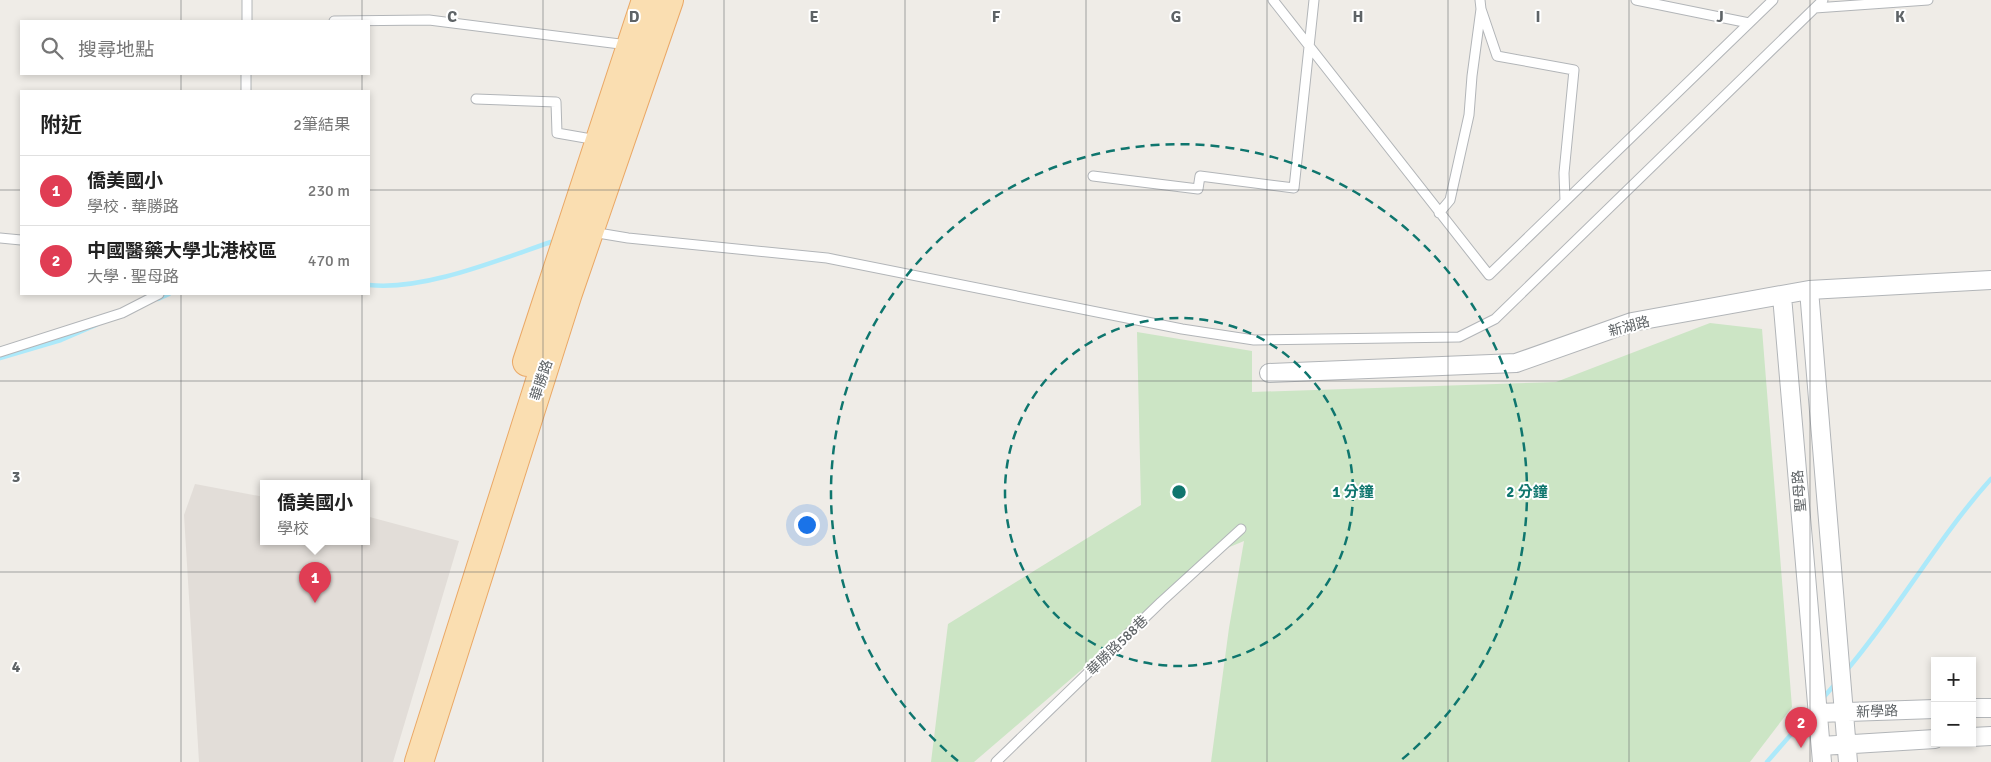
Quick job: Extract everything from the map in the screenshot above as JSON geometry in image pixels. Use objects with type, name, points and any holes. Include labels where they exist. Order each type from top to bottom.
[{"type":"main road","name":"華勝路","points":[[582,228],[640,48],[646,0]]},
{"type":"main road","name":"華勝路","points":[[401,762],[433,689],[568,293],[600,140],[640,48],[669,0]]},
{"type":"main road","name":"華勝路","points":[[419,762],[433,689]]},
{"type":"street","name":"新湖路","points":[[1269,373],[1516,363],[1632,322],[1809,290],[1991,280]]},
{"type":"street","name":"聖母路","points":[[1809,290],[1848,762]]},
{"type":"street","name":"聖母路","points":[[1782,296],[1818,713]]},
{"type":"street","points":[[1976,708],[1991,708]]},
{"type":"street","name":"新學路","points":[[1818,713],[1931,709]]},
{"type":"street","points":[[1818,713],[1821,754],[1847,744],[1931,739]]},
{"type":"street","points":[[1976,737],[1991,736]]},
{"type":"lane","points":[[247,0],[247,20]]},
{"type":"lane","points":[[1273,0],[1310,45],[1439,213],[1489,274],[1773,0]]},
{"type":"lane","points":[[1093,176],[1198,189],[1200,176],[1294,188],[1314,0]]},
{"type":"lane","points":[[1636,0],[1749,23]]},
{"type":"lane","points":[[582,228],[628,238],[827,258],[1182,329],[1254,340],[1459,337],[1495,319],[1823,0]]},
{"type":"lane","points":[[1815,8],[1928,0]]},
{"type":"lane","points":[[1439,213],[1450,200],[1469,115],[1480,5]]},
{"type":"lane","points":[[1480,5],[1497,56],[1574,70],[1564,173],[1565,201]]},
{"type":"lane","points":[[370,21],[429,20],[640,48]]},
{"type":"lane","points":[[246,75],[246,90]]},
{"type":"lane","points":[[476,99],[556,102],[557,133],[600,140]]},
{"type":"lane","points":[[0,238],[20,240]]},
{"type":"lane","points":[[0,352],[122,313],[157,295]]},
{"type":"lane","name":"華勝路588巷","points":[[996,762],[1161,602],[1241,529]]},
{"type":"shaded area","points":[[195,484],[260,496],[260,545],[370,545],[370,517],[459,541],[393,762],[199,762],[184,515]]},
{"type":"green space","points":[[1710,323],[1762,329],[1792,707],[1750,762],[1211,762],[1229,628],[1244,541],[1220,551],[974,762],[931,762],[948,624],[1141,505],[1137,332],[1252,351],[1252,392],[1556,382]]},
{"type":"waterway","points":[[370,285],[390,286],[437,279],[485,265],[551,242]]},
{"type":"waterway","points":[[158,299],[167,295]]},
{"type":"waterway","points":[[0,358],[61,340],[96,325]]},
{"type":"waterway","points":[[1846,671],[1883,624],[1971,502],[1991,479]]},
{"type":"waterway","points":[[1823,698],[1836,683]]},
{"type":"waterway","points":[[1767,762],[1813,709]]},
{"type":"place","name":"僑美國小","points":[[315,603]]},
{"type":"place","name":"中國醫藥大學北港校區","points":[[1801,748]]}]
